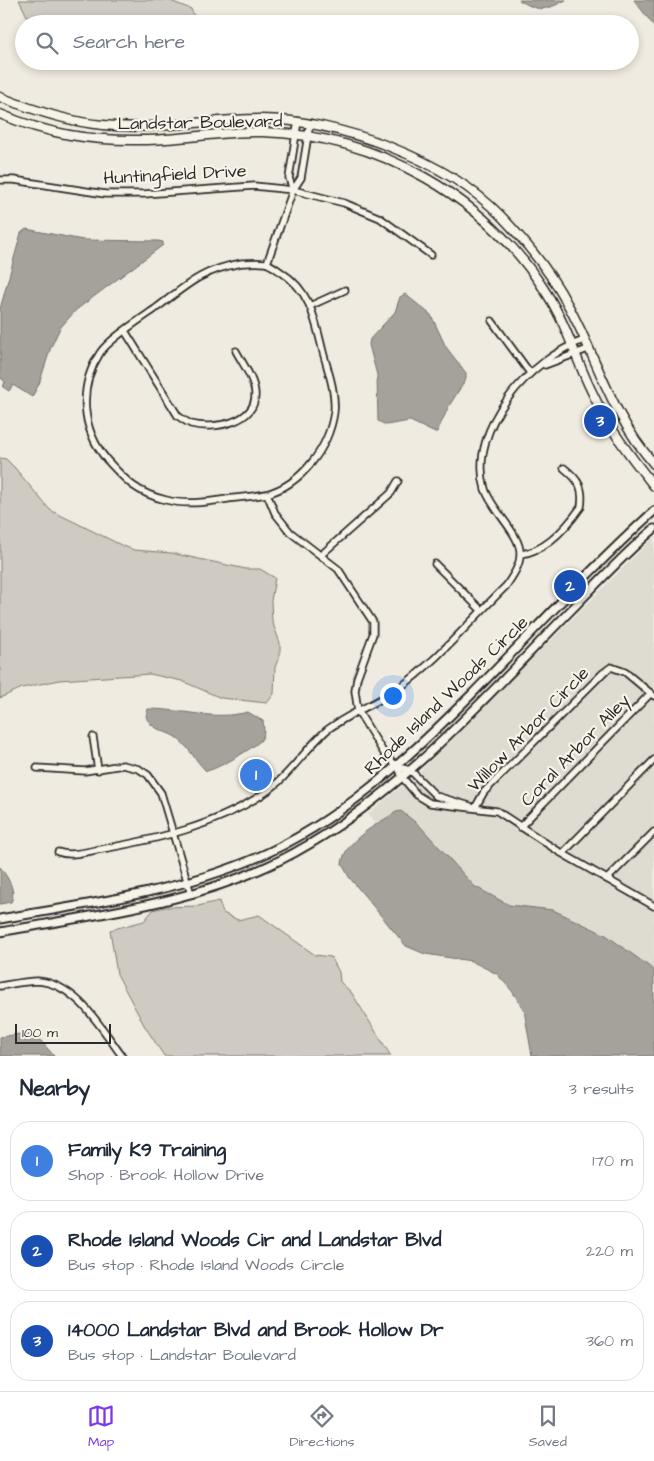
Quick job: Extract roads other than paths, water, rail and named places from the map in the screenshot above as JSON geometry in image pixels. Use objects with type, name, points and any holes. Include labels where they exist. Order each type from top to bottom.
[{"type":"main road","name":"Landstar Boulevard","points":[[0,97],[61,118],[104,125],[142,126],[262,119],[298,121],[380,143],[421,160],[458,181],[498,213],[536,254],[554,280],[620,417],[654,464]]},
{"type":"main road","name":"Landstar Boulevard","points":[[0,114],[58,134],[103,139],[142,140],[262,132],[296,135],[374,152],[414,171],[451,193],[487,222],[522,260],[548,294],[572,344],[591,391],[609,426],[654,486]]},
{"type":"street","points":[[293,190],[289,178],[298,121]]},
{"type":"street","points":[[267,263],[293,190],[301,178],[310,123]]},
{"type":"street","name":"Huntingfield Drive","points":[[0,180],[14,180],[105,194],[144,194],[254,186],[293,190],[344,203],[380,218],[431,255]]},
{"type":"street","points":[[242,263],[267,263],[298,286],[312,305],[333,389],[334,412],[324,443],[309,466],[289,484],[267,494],[193,504],[169,501],[144,494],[120,475],[100,452],[88,426],[84,404],[89,377],[101,351],[203,273],[242,263]]},
{"type":"street","points":[[312,305],[345,290]]},
{"type":"street","points":[[492,321],[530,373]]},
{"type":"street","points":[[125,331],[178,416],[190,424],[205,426],[235,422],[245,416],[253,405],[255,393],[250,376],[236,351]]},
{"type":"street","points":[[58,852],[73,854],[173,833],[235,811],[264,793],[286,776],[322,736],[358,711],[399,688],[417,674],[514,574],[521,554],[516,537],[492,507],[485,488],[482,467],[484,445],[492,424],[509,397],[530,373],[572,344],[584,340]]},
{"type":"street","points":[[530,373],[588,349]]},
{"type":"street","points":[[521,554],[536,552],[546,545],[581,507],[582,486],[577,478],[564,468]]},
{"type":"street","points":[[321,555],[391,493],[398,481]]},
{"type":"street","points":[[267,494],[275,513],[290,532],[338,569],[373,622],[373,634],[357,678],[355,691],[358,711],[385,755],[398,766],[410,770]]},
{"type":"street","name":"Rhode Island Woods Circle","points":[[0,920],[132,896],[188,883],[257,858],[342,810],[398,766],[654,511]]},
{"type":"street","name":"Rhode Island Woods Circle","points":[[0,932],[135,908],[191,894],[242,876],[294,853],[349,818],[410,770],[654,529]]},
{"type":"street","points":[[435,564],[481,610]]},
{"type":"street","name":"Willow Arbor Circle","points":[[475,808],[484,792],[603,673],[612,667],[625,672],[652,695]]},
{"type":"street","name":"Coral Arbor Alley","points":[[520,827],[652,695]]},
{"type":"street","points":[[93,737],[98,770]]},
{"type":"street","points":[[563,854],[654,760]]},
{"type":"street","points":[[37,768],[80,771],[128,766],[148,775],[161,793],[191,894]]},
{"type":"street","points":[[398,766],[402,777]]},
{"type":"street","name":"Willow Arbor Circle","points":[[410,770],[436,796],[460,801],[475,808]]},
{"type":"street","name":"Willow Arbor Circle","points":[[402,777],[417,795],[430,803],[497,811],[563,854],[653,905]]},
{"type":"street","points":[[607,879],[654,832]]},
{"type":"street","points":[[290,841],[294,853]]},
{"type":"street","points":[[0,986],[39,982],[56,985],[72,994],[122,1056]]},
{"type":"place","name":"14000 Landstar Blvd and Brook Hollow Dr","points":[[600,421]]},
{"type":"place","name":"Rhode Island Woods Cir and Landstar Blvd","points":[[570,586]]},
{"type":"place","name":"Family K9 Training","points":[[256,775]]}]
